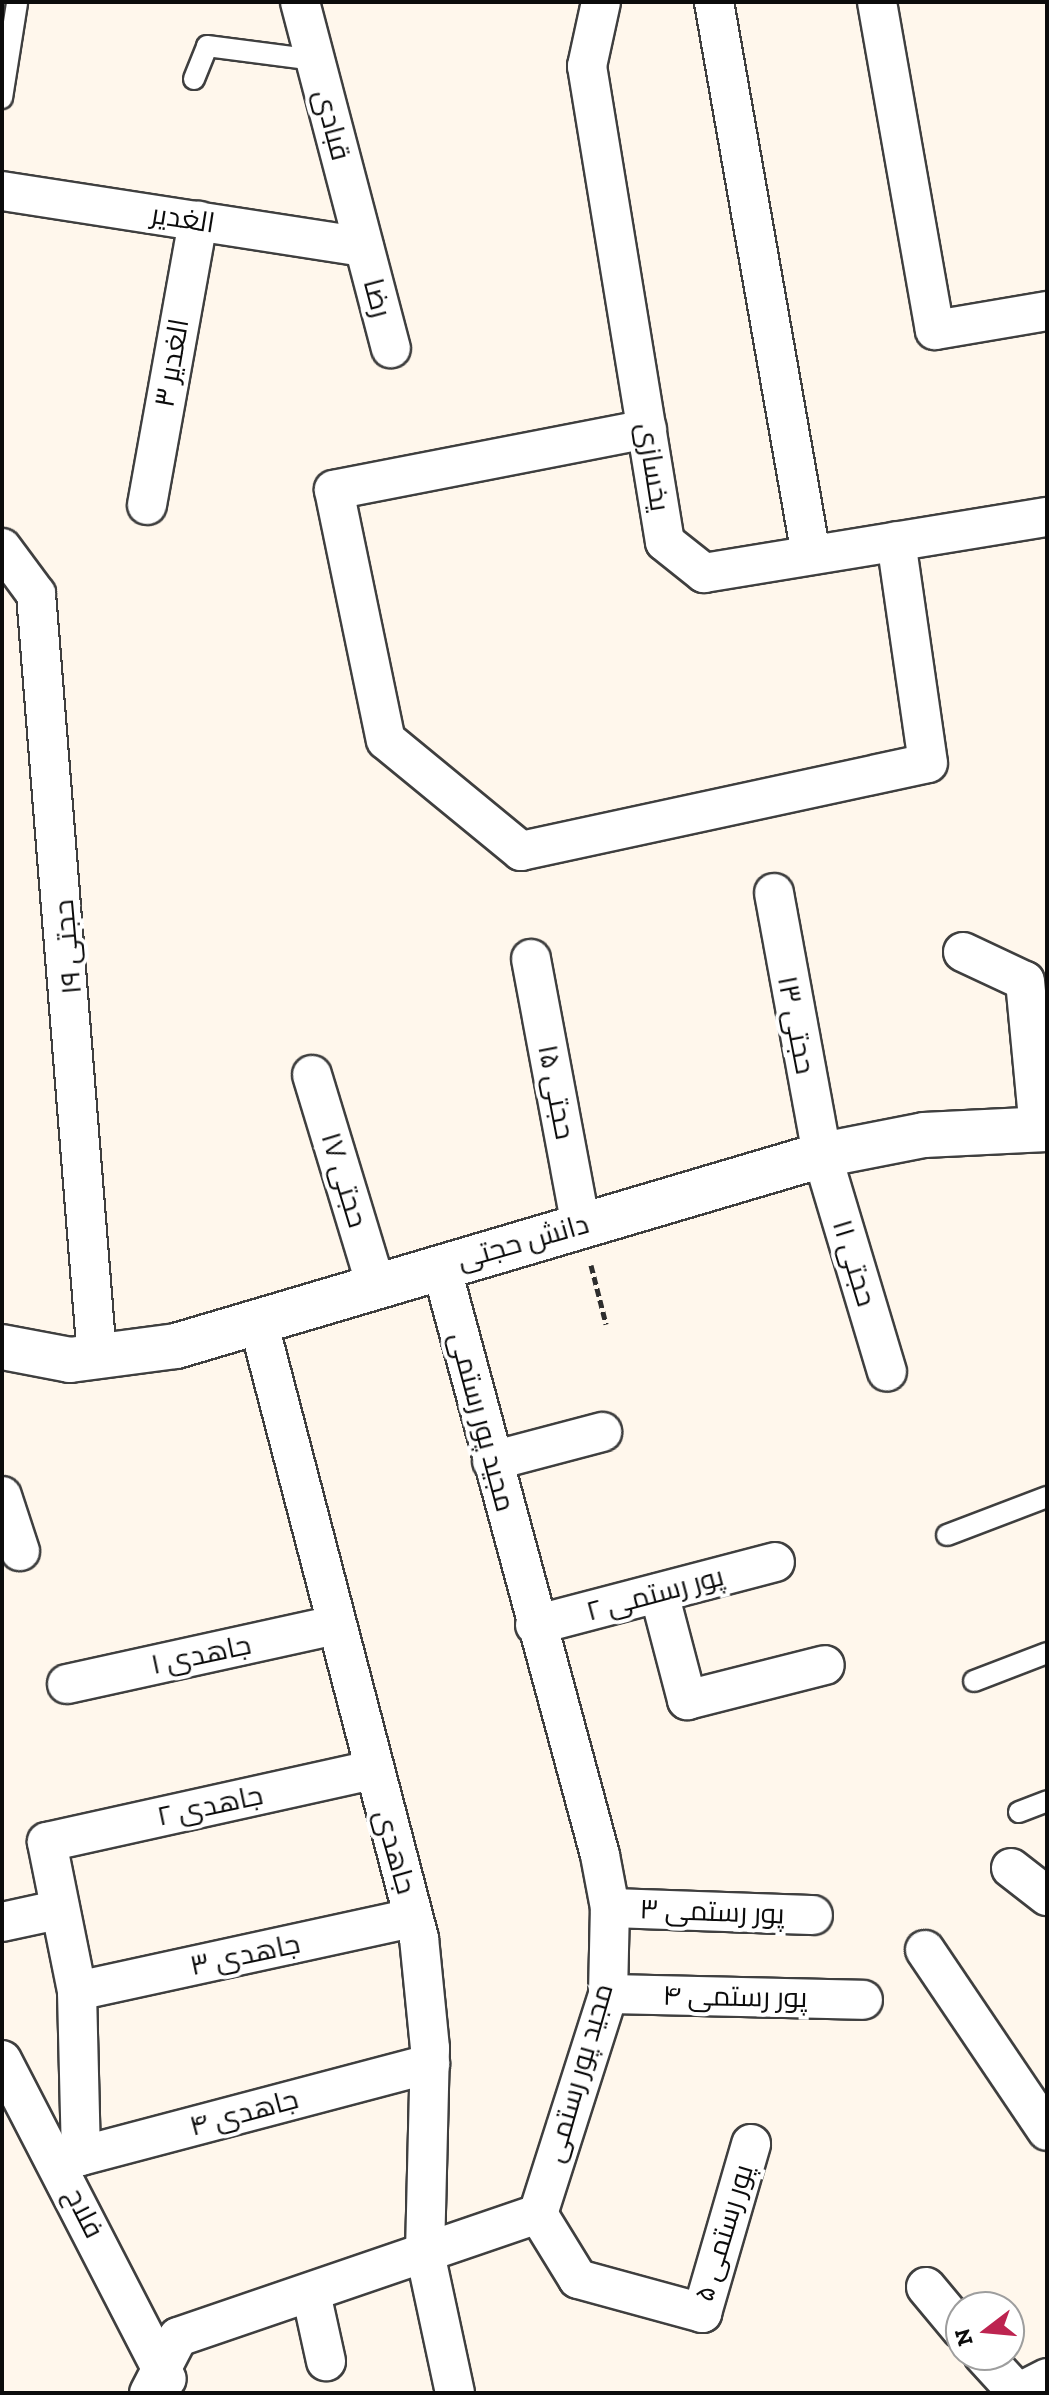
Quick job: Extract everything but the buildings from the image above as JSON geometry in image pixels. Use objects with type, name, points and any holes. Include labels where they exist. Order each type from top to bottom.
[{"type":"street","name":"قبادی","points":[[300,2],[364,247]]},
{"type":"street","name":"یخسازی","points":[[601,2],[587,66],[665,542],[704,573],[1047,517]]},
{"type":"street","points":[[714,2],[811,555]]},
{"type":"street","points":[[877,2],[935,330],[1047,311]]},
{"type":"street","name":"الغدیر","points":[[2,191],[364,247]]},
{"type":"street","name":"الغدیر ۳","points":[[147,505],[198,221]]},
{"type":"street","name":"رضا","points":[[364,247],[391,348]]},
{"type":"street","points":[[647,429],[334,490],[386,740],[521,851],[928,763],[896,541]]},
{"type":"street","name":"حجتی ۱۹","points":[[2,548],[36,594],[97,1357]]},
{"type":"street","name":"حجتی ۱۳","points":[[774,893],[822,1155]]},
{"type":"street","points":[[963,952],[1025,981],[1043,1129]]},
{"type":"street","name":"حجتی ۱۵","points":[[531,959],[581,1225]]},
{"type":"street","name":"حجتی ۱۷","points":[[312,1075],[376,1285]]},
{"type":"street","name":"دانش حجتی","points":[[2,1347],[70,1360],[176,1346],[822,1155],[924,1135],[1043,1129]]},
{"type":"street","name":"حجتی ۱۱","points":[[822,1155],[887,1371]]},
{"type":"street","name":"مجید پور رستمی","points":[[441,1266],[610,1908],[608,1994],[538,2214]]},
{"type":"street","name":"جاهدی","points":[[258,1321],[413,1918],[430,2064],[425,2253],[455,2393]]},
{"type":"street","points":[[492,1461],[602,1432]]},
{"type":"street","points":[[2,1496],[20,1551]]},
{"type":"street","name":"پور رستمی ۲","points":[[535,1625],[775,1562]]},
{"type":"street","points":[[659,1593],[687,1700],[825,1665]]},
{"type":"street","name":"جاهدی ۱","points":[[67,1684],[336,1625]]},
{"type":"street","name":"جاهدی ۲","points":[[57,1910],[47,1842],[373,1770]]},
{"type":"street","points":[[1011,1868],[1047,1896]]},
{"type":"street","name":"پور رستمی ۳","points":[[610,1908],[813,1915]]},
{"type":"street","points":[[2,1922],[57,1910],[77,1991],[69,2159]]},
{"type":"street","name":"جاهدی ۳","points":[[77,1991],[413,1918]]},
{"type":"street","points":[[925,1950],[1047,2131]]},
{"type":"street","name":"پور رستمی ۴","points":[[608,1994],[863,2000]]},
{"type":"street","name":"فلاح","points":[[2,2060],[69,2159],[161,2385]]},
{"type":"street","name":"جاهدی ۴","points":[[69,2159],[430,2064]]},
{"type":"street","name":"پور رستمی ۵","points":[[538,2214],[578,2279],[702,2313],[751,2144]]},
{"type":"street","points":[[161,2385],[178,2337],[538,2214]]},
{"type":"street","points":[[926,2287],[945,2310]]},
{"type":"street","points":[[311,2293],[326,2361]]},
{"type":"street","points":[[998,2371],[1018,2393],[1047,2378]]},
{"type":"lane","points":[[2,98],[17,3]]},
{"type":"lane","points":[[194,79],[207,46],[315,60]]},
{"type":"lane","points":[[947,1535],[1047,1497]]},
{"type":"lane","points":[[974,1681],[1047,1653]]},
{"type":"lane","points":[[1019,1812],[1047,1801]]},
{"type":"path","points":[[581,1225],[606,1324]]}]
